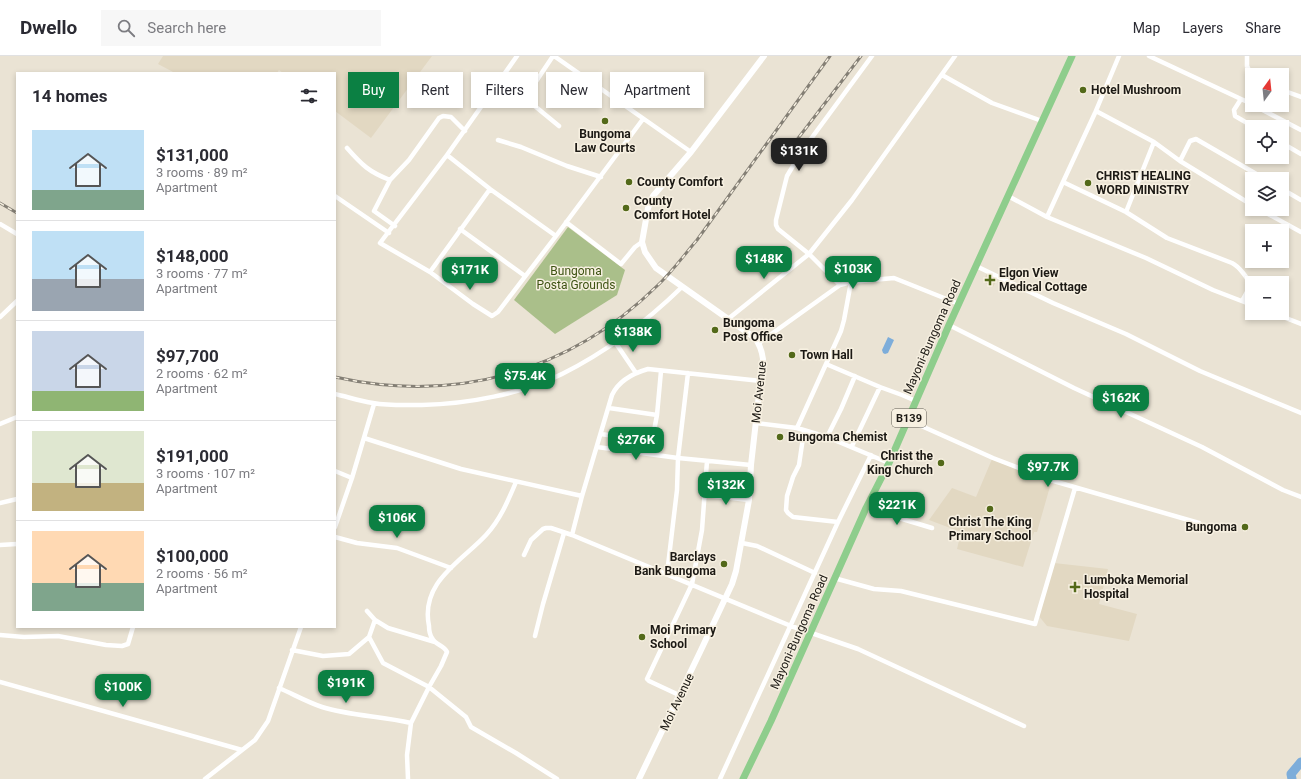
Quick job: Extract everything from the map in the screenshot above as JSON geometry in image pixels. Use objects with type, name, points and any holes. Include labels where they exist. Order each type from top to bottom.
[{"type":"main road","name":"Mayoni-Bungoma Road","points":[[743,779],[811,633],[866,508],[889,462],[949,325],[1072,56]]},
{"type":"street","points":[[517,56],[465,131],[380,243],[430,272],[473,304],[492,316],[498,312],[643,119]]},
{"type":"street","points":[[559,126],[526,98],[553,56],[691,152]]},
{"type":"street","points":[[566,222],[621,264],[635,247],[642,242],[646,212],[653,196],[691,152],[764,56]]},
{"type":"street","points":[[840,285],[809,254],[782,232],[776,225],[776,220],[787,176],[802,151],[872,56]]},
{"type":"street","points":[[728,319],[809,254],[852,200],[955,56]]},
{"type":"street","points":[[1048,217],[1119,56]]},
{"type":"street","points":[[1149,56],[1245,101]]},
{"type":"street","points":[[1247,56],[1248,68]]},
{"type":"street","points":[[942,75],[992,103],[1042,121]]},
{"type":"street","points":[[1289,93],[1301,97]]},
{"type":"street","points":[[1241,99],[1234,110],[1235,116],[1245,122]]},
{"type":"street","points":[[1096,111],[1154,142],[1180,161],[1245,201]]},
{"type":"street","points":[[1266,112],[1301,130]]},
{"type":"street","points":[[394,226],[374,211],[390,180],[409,160],[439,118],[443,116],[452,117],[465,131]]},
{"type":"street","points":[[1180,161],[1190,141],[1196,139],[1253,172]]},
{"type":"street","points":[[498,140],[521,147],[567,166],[600,177]]},
{"type":"street","points":[[1126,212],[1154,142]]},
{"type":"street","points":[[1289,147],[1301,154]]},
{"type":"street","points":[[347,148],[367,169],[376,175],[390,180]]},
{"type":"street","points":[[447,155],[490,189],[556,236]]},
{"type":"street","points":[[1063,182],[1126,212],[1168,238],[1232,262],[1238,266],[1248,281],[1249,286],[1242,301]]},
{"type":"street","points":[[430,272],[490,189]]},
{"type":"street","points":[[1289,193],[1301,200]]},
{"type":"street","points":[[1008,196],[1048,217],[1146,258],[1213,290],[1245,302]]},
{"type":"street","points":[[336,197],[389,233]]},
{"type":"street","points":[[1272,216],[1301,232]]},
{"type":"street","points":[[0,224],[16,233]]},
{"type":"street","points":[[460,229],[525,276]]},
{"type":"street","name":"Moi Avenue","points":[[640,779],[725,598],[736,571],[749,500],[751,465],[763,359],[759,343],[755,338],[656,268],[645,252],[642,242]]},
{"type":"street","points":[[976,266],[1053,303],[1126,334],[1200,371],[1301,413]]},
{"type":"street","points":[[759,343],[840,285],[851,282],[894,278],[959,304]]},
{"type":"street","points":[[797,428],[843,326],[851,282]]},
{"type":"street","points":[[336,394],[374,404],[442,404],[468,402],[535,385],[561,375],[615,342],[662,307],[682,287]]},
{"type":"street","points":[[0,316],[16,302]]},
{"type":"street","points":[[1289,319],[1301,324]]},
{"type":"street","points":[[949,325],[1074,388],[1202,447],[1283,490],[1301,497]]},
{"type":"street","points":[[615,342],[636,373]]},
{"type":"street","points":[[826,364],[916,401]]},
{"type":"street","points":[[572,534],[608,408],[618,385],[636,373],[648,369],[761,381]]},
{"type":"street","points":[[601,434],[646,440],[653,436],[657,416],[661,371]]},
{"type":"street","points":[[667,574],[688,373]]},
{"type":"street","points":[[827,437],[855,376]]},
{"type":"street","points":[[852,446],[880,387]]},
{"type":"street","points":[[336,524],[352,478],[374,404]]},
{"type":"street","points":[[608,408],[657,416]]},
{"type":"street","points":[[0,424],[16,417]]},
{"type":"street","points":[[908,420],[993,458],[1050,480],[1199,523]]},
{"type":"street","points":[[756,423],[797,428],[852,446],[889,462]]},
{"type":"street","points":[[804,431],[799,465],[790,484],[786,510],[793,516],[838,522]]},
{"type":"street","points":[[364,438],[461,468],[516,482],[582,496]]},
{"type":"street","points":[[597,447],[678,458],[751,465]]},
{"type":"street","points":[[720,779],[838,522],[871,455]]},
{"type":"street","points":[[679,696],[649,682],[647,679],[692,584],[700,541],[707,461]]},
{"type":"street","points":[[336,472],[352,478]]},
{"type":"street","points":[[435,642],[432,638],[428,625],[429,598],[434,589],[451,568],[486,535],[507,505],[516,482]]},
{"type":"street","points":[[834,578],[874,589],[901,591],[1035,624],[1075,488]]},
{"type":"street","points":[[705,495],[749,500]]},
{"type":"street","points":[[0,503],[16,499]]},
{"type":"street","points":[[866,508],[932,528]]},
{"type":"street","points":[[524,555],[531,540],[543,529],[551,528],[564,533],[572,534],[791,626],[858,649],[1024,726]]},
{"type":"street","points":[[535,636],[564,533]]},
{"type":"street","points":[[336,537],[357,543],[397,548],[451,568]]},
{"type":"street","points":[[742,543],[757,546],[815,573]]},
{"type":"street","points":[[0,545],[16,544]]},
{"type":"street","points":[[367,611],[375,620],[388,628],[435,642],[445,648],[447,652],[411,723],[407,755],[408,779]]},
{"type":"street","points":[[292,650],[323,656],[349,654],[369,636],[375,620]]},
{"type":"street","points":[[0,634],[24,638],[58,636],[122,646],[128,644],[133,628]]},
{"type":"street","points":[[205,779],[255,740],[268,721],[301,628]]},
{"type":"street","points":[[369,636],[383,663],[429,687],[466,718],[471,727],[557,779]]},
{"type":"street","points":[[0,682],[242,750]]},
{"type":"street","points":[[279,688],[320,706],[342,712],[394,719],[411,723]]},
{"type":"shaded area","points":[[163,56],[432,56],[420,72],[407,72],[407,90],[399,100],[399,72],[348,72],[348,108],[393,108],[371,138],[336,112],[336,72],[282,72],[279,70],[278,72],[173,72],[158,64]]},
{"type":"shaded area","name":"Elgon View Medical Cottage","points":[[987,273],[998,278],[993,287],[983,282]]},
{"type":"shaded area","name":"Christ The King Primary School","points":[[992,459],[1051,483],[1037,532],[1034,532],[1023,567],[957,549],[961,532],[929,520],[952,488],[976,497]]},
{"type":"shaded area","name":"Lumboka Memorial Hospital","points":[[1054,563],[1108,569],[1099,604],[1137,614],[1129,641],[1047,626],[1038,615]]},
{"type":"green space","name":"Bungoma Posta Grounds","points":[[568,227],[625,270],[617,295],[555,334],[514,300]]},
{"type":"water","points":[[888,337],[894,340],[888,353],[885,354],[882,350]]},
{"type":"waterway","points":[[1292,779],[1291,774],[1301,762]]},
{"type":"railway","points":[[336,377],[380,384],[424,386],[467,383],[508,374],[548,360],[587,340],[623,316],[657,286],[673,269],[697,240],[830,56]]},
{"type":"railway","points":[[783,158],[861,56]]},
{"type":"railway","points":[[0,203],[16,212]]},
{"type":"place","name":"Hotel Mushroom","points":[[1083,90]]},
{"type":"place","name":"Bungoma Law Courts","points":[[605,121]]},
{"type":"place","name":"County Comfort","points":[[629,182]]},
{"type":"place","name":"CHRIST HEALING WORD MINISTRY","points":[[1088,183]]},
{"type":"place","name":"County Comfort Hotel","points":[[626,208]]},
{"type":"place","name":"Elgon View Medical Cottage","points":[[990,280]]},
{"type":"place","name":"Bungoma Post Office","points":[[715,330]]},
{"type":"place","name":"Town Hall","points":[[792,355]]},
{"type":"place","name":"Bungoma Chemist","points":[[780,437]]},
{"type":"place","name":"Christ the King Church","points":[[941,463]]},
{"type":"place","name":"Christ The King Primary School","points":[[990,509]]},
{"type":"place","name":"Bungoma","points":[[1245,527]]},
{"type":"place","name":"Barclays Bank Bungoma","points":[[724,564]]},
{"type":"place","name":"Lumboka Memorial Hospital","points":[[1075,587]]},
{"type":"place","name":"Moi Primary School","points":[[642,637]]}]
